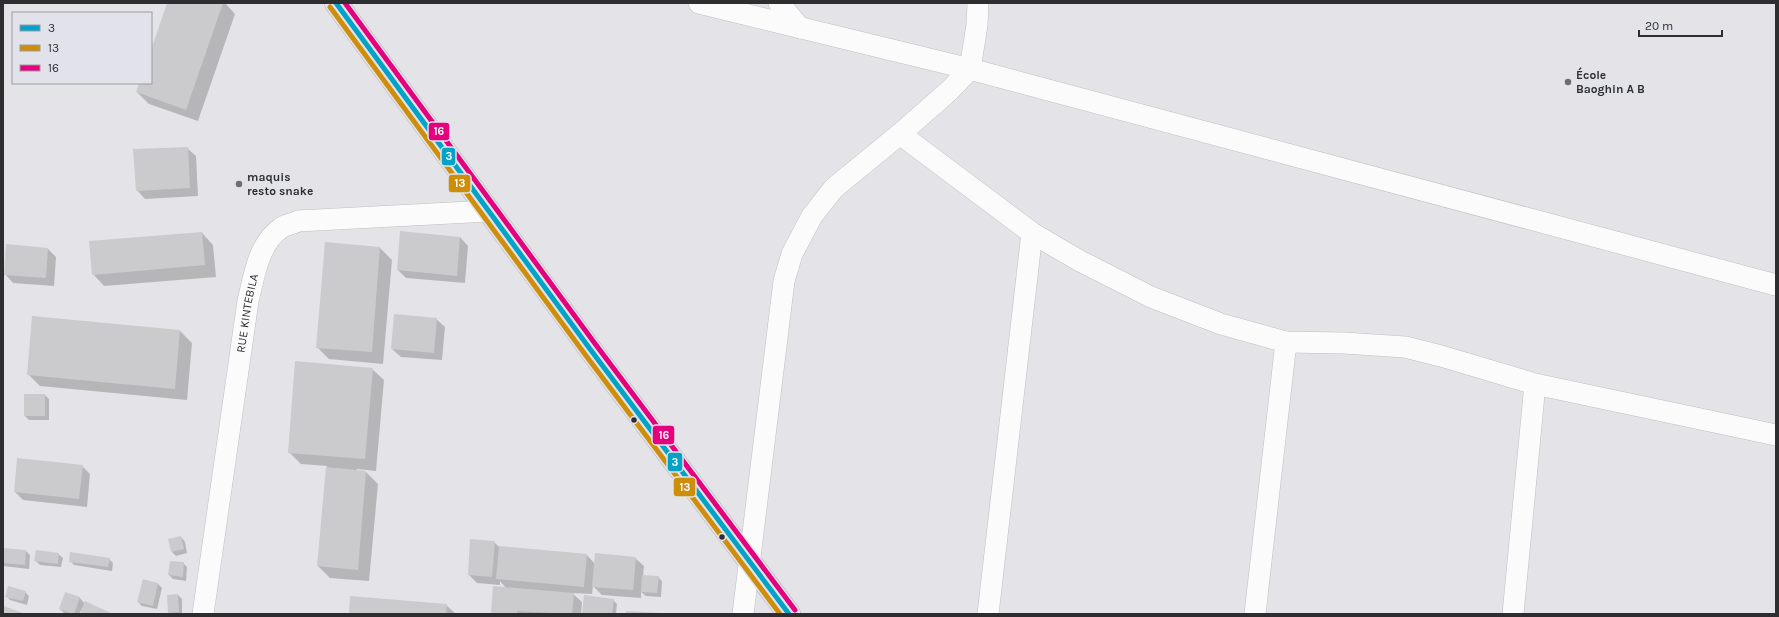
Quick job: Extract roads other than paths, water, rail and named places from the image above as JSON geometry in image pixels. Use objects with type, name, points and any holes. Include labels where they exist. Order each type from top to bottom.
[{"type":"main road","points":[[336,3],[694,489],[789,614]]},
{"type":"street","points":[[699,3],[970,69],[1776,285]]},
{"type":"street","points":[[779,3],[800,28]]},
{"type":"street","points":[[743,614],[784,281],[792,254],[812,216],[834,188],[900,134],[949,91],[970,69],[977,25],[978,3]]},
{"type":"street","points":[[900,134],[1032,233],[1080,261],[1151,297],[1221,324],[1286,342],[1344,343],[1405,347],[1535,384],[1776,435]]},
{"type":"street","name":"RUE KINTEBILA","points":[[203,614],[248,301],[257,263],[266,243],[281,228],[298,222],[488,210]]},
{"type":"street","points":[[988,614],[1032,233]]},
{"type":"street","points":[[1255,614],[1286,342]]},
{"type":"street","points":[[1513,614],[1535,384]]},
{"type":"place","name":"École Baoghin A B","points":[[1568,82]]},
{"type":"place","name":"maquis resto snake","points":[[239,184]]}]
